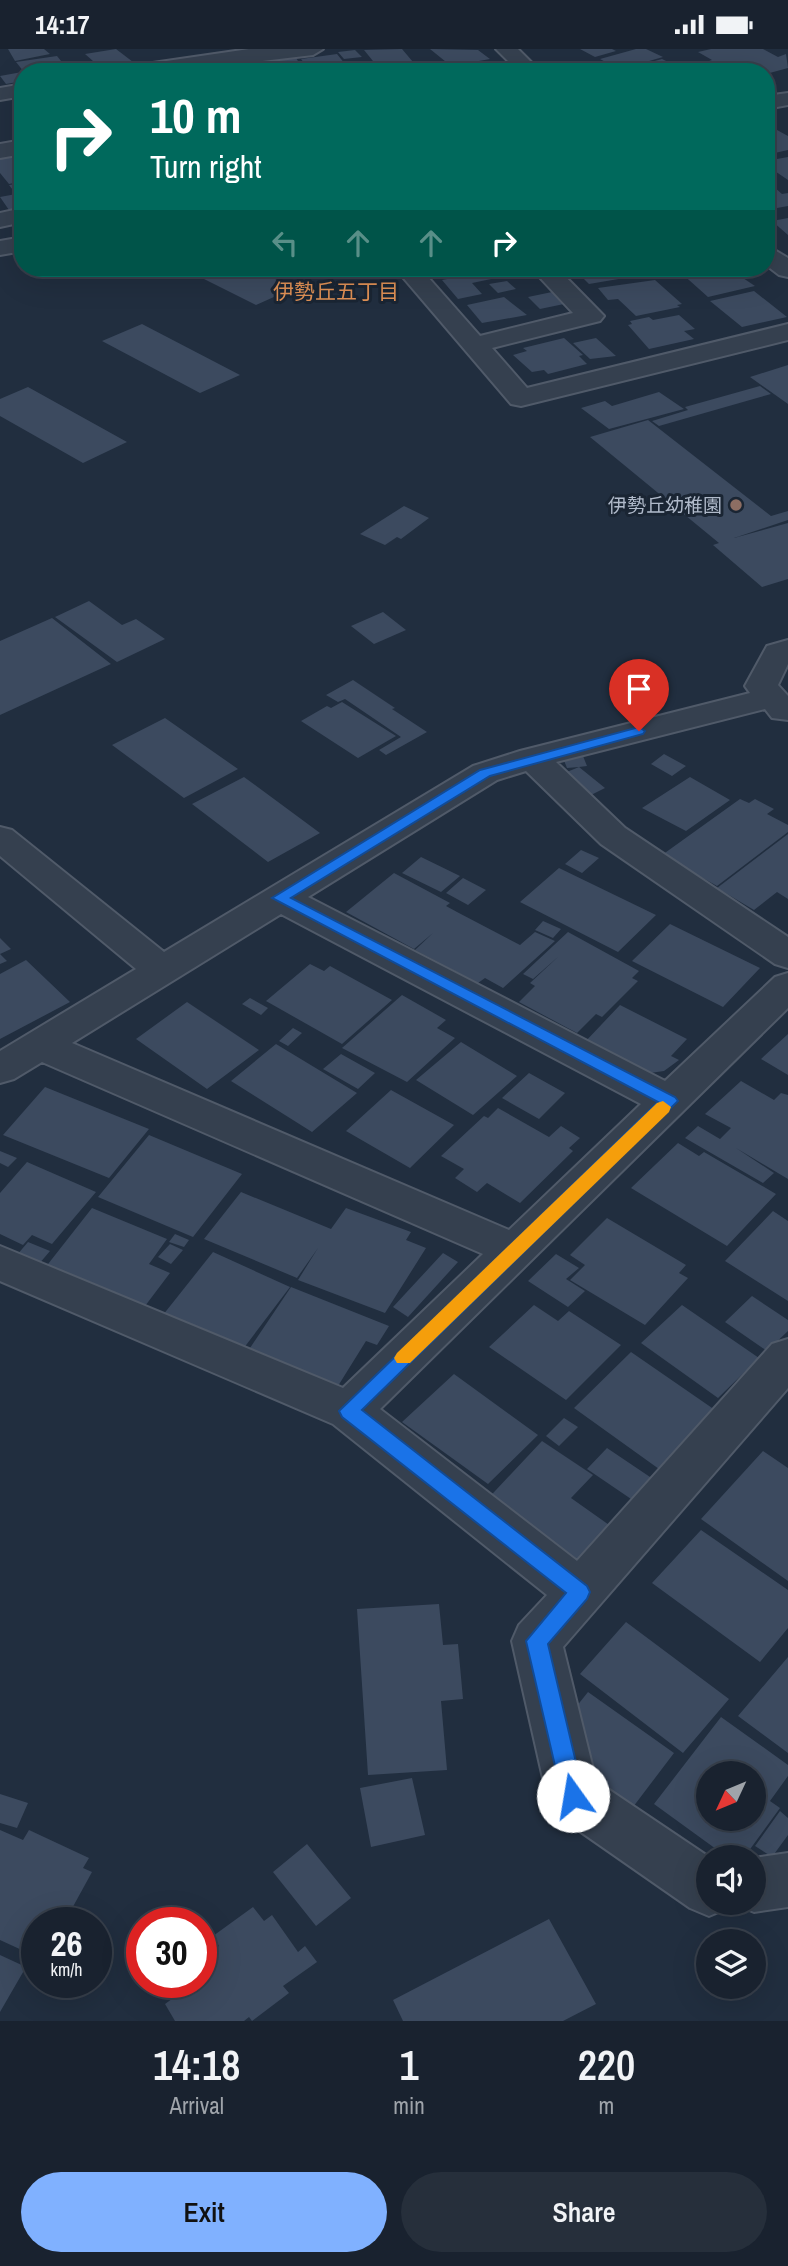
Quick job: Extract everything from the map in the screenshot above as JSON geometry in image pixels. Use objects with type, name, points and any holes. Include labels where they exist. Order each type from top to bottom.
[{"type":"street","points":[[199,60],[313,49]]},
{"type":"street","points":[[506,49],[521,63]]},
{"type":"street","points":[[415,277],[521,398],[788,332]]},
{"type":"street","points":[[474,345],[591,316],[552,277]]},
{"type":"street","points":[[780,707],[761,686],[778,653],[788,649]]},
{"type":"street","points":[[0,1069],[485,773],[532,758],[780,707]]},
{"type":"street","points":[[532,758],[613,836],[788,955]]},
{"type":"street","points":[[0,838],[162,971]]},
{"type":"street","points":[[280,898],[670,1101]]},
{"type":"street","points":[[349,1411],[788,986]]},
{"type":"street","points":[[39,1045],[515,1250]]},
{"type":"street","points":[[0,1263],[349,1411],[580,1592]]},
{"type":"street","points":[[696,1880],[573,1796],[537,1641],[788,1357]]},
{"type":"street","points":[[766,1883],[788,1880]]},
{"type":"building","points":[[8,49],[44,49],[50,54],[15,61]]},
{"type":"building","points":[[116,49],[133,62],[95,63],[85,54]]},
{"type":"building","points":[[402,49],[413,62],[375,63],[364,50]]},
{"type":"building","points":[[430,49],[478,50],[490,59],[468,63],[447,63]]},
{"type":"building","points":[[580,49],[612,49],[616,51],[595,57]]},
{"type":"building","points":[[636,49],[646,49],[663,57],[642,63],[607,63],[600,59]]},
{"type":"building","points":[[711,49],[763,49],[778,57],[786,54],[788,68],[775,72],[775,63],[703,63],[712,60],[698,52]]},
{"type":"building","points":[[355,50],[362,57],[344,59],[338,52]]},
{"type":"building","points":[[337,54],[344,63],[304,63],[301,59]]},
{"type":"building","points":[[57,56],[63,63],[17,63]]},
{"type":"building","points":[[295,56],[299,63],[274,63],[271,59]]},
{"type":"building","points":[[662,59],[670,63],[647,63]]},
{"type":"building","points":[[14,73],[14,83],[6,84],[0,76]]},
{"type":"building","points":[[775,129],[788,136],[788,150],[775,153]]},
{"type":"building","points":[[14,157],[14,183],[9,184],[0,173],[0,159]]},
{"type":"building","points":[[788,157],[788,180],[775,171],[775,159]]},
{"type":"building","points":[[775,188],[782,194],[788,193],[788,206],[775,208]]},
{"type":"building","points":[[14,194],[14,209],[9,210],[0,197]]},
{"type":"building","points":[[788,218],[788,235],[775,224],[775,220]]},
{"type":"building","points":[[200,277],[271,277],[294,288],[256,305]]},
{"type":"building","points":[[458,277],[496,278],[472,283],[482,294],[458,299],[442,280]]},
{"type":"building","points":[[582,277],[630,277],[589,284]]},
{"type":"building","points":[[686,277],[742,277],[755,286],[708,297]]},
{"type":"building","points":[[655,280],[682,304],[677,305],[680,307],[636,316],[618,299],[608,300],[598,288]]},
{"type":"building","points":[[507,281],[516,289],[498,293],[489,284]]},
{"type":"building","points":[[754,291],[787,317],[742,327],[710,301]]},
{"type":"building","points":[[552,292],[564,304],[540,309],[528,297]]},
{"type":"building","points":[[504,297],[527,315],[482,323],[467,305]]},
{"type":"building","points":[[679,315],[695,329],[684,331],[694,339],[649,349],[628,325],[632,324],[630,321],[649,317],[653,320]]},
{"type":"building","points":[[142,324],[240,375],[200,393],[102,341]]},
{"type":"building","points":[[564,338],[583,355],[579,356],[587,364],[548,374],[544,370],[532,372],[513,355],[527,351],[523,348]]},
{"type":"building","points":[[596,338],[616,356],[590,359],[573,343]]},
{"type":"building","points":[[788,365],[788,404],[750,377]]},
{"type":"building","points":[[760,386],[771,394],[659,426],[652,421],[688,410],[685,407]]},
{"type":"building","points":[[28,387],[127,442],[83,463],[0,416],[0,399]]},
{"type":"building","points":[[659,392],[684,409],[609,429],[581,408],[605,401],[612,406]]},
{"type":"building","points":[[648,420],[771,516],[788,511],[788,520],[734,538],[788,523],[788,579],[762,587],[713,545],[719,543],[590,437]]},
{"type":"building","points":[[404,506],[429,518],[401,539],[397,537],[385,545],[360,534]]},
{"type":"building","points":[[89,601],[122,625],[136,619],[165,639],[117,662],[55,617]]},
{"type":"building","points":[[383,612],[406,630],[374,644],[351,626]]},
{"type":"building","points":[[52,618],[111,664],[0,715],[0,641]]},
{"type":"building","points":[[353,680],[427,732],[386,755],[379,750],[401,737],[345,699],[338,702],[326,695]]},
{"type":"building","points":[[342,702],[396,736],[358,758],[301,721],[327,706],[331,708]]},
{"type":"building","points":[[165,718],[238,769],[184,798],[112,745]]},
{"type":"building","points":[[664,754],[686,766],[672,776],[651,764]]},
{"type":"building","points":[[583,756],[587,766],[567,768],[563,758]]},
{"type":"building","points":[[579,767],[605,788],[589,796],[562,774]]},
{"type":"building","points":[[244,777],[320,833],[268,862],[192,804]]},
{"type":"building","points":[[690,777],[730,800],[686,831],[642,808]]},
{"type":"building","points":[[740,799],[749,803],[755,799],[774,809],[767,814],[788,825],[788,832],[717,886],[662,855]]},
{"type":"building","points":[[788,834],[788,899],[777,892],[754,910],[717,888]]},
{"type":"building","points":[[581,850],[599,858],[582,873],[565,864]]},
{"type":"building","points":[[421,857],[460,876],[441,892],[402,873]]},
{"type":"building","points":[[559,868],[656,915],[618,952],[520,902]]},
{"type":"building","points":[[394,873],[450,903],[446,906],[520,945],[535,932],[555,941],[503,988],[485,978],[478,983],[415,950],[433,933],[414,949],[346,912]]},
{"type":"building","points":[[463,878],[486,890],[468,905],[446,893]]},
{"type":"building","points":[[543,921],[561,929],[553,938],[535,930]]},
{"type":"building","points":[[670,924],[760,968],[723,1007],[632,961]]},
{"type":"building","points":[[568,932],[639,971],[632,978],[638,981],[602,1017],[596,1014],[577,1033],[519,1002],[535,986],[530,983],[559,956],[533,979],[523,974]]},
{"type":"building","points":[[0,938],[11,949],[0,954]]},
{"type":"building","points":[[0,954],[7,961],[0,964]]},
{"type":"building","points":[[26,960],[70,1002],[0,1039],[0,974]]},
{"type":"building","points":[[310,964],[324,971],[330,966],[392,1000],[342,1044],[266,1001]]},
{"type":"building","points":[[402,995],[446,1020],[437,1028],[455,1038],[407,1082],[342,1048]]},
{"type":"building","points":[[250,998],[268,1008],[261,1015],[242,1004]]},
{"type":"building","points":[[187,1002],[259,1050],[207,1089],[136,1039]]},
{"type":"building","points":[[620,1005],[687,1039],[671,1056],[679,1060],[664,1071],[643,1074],[584,1043]]},
{"type":"building","points":[[293,1028],[302,1033],[288,1046],[279,1041]]},
{"type":"building","points":[[788,1034],[788,1075],[761,1059]]},
{"type":"building","points":[[461,1042],[517,1076],[473,1115],[416,1080]]},
{"type":"building","points":[[276,1044],[357,1093],[312,1132],[231,1081]]},
{"type":"building","points":[[341,1054],[375,1073],[358,1089],[323,1069]]},
{"type":"building","points":[[529,1073],[565,1093],[539,1119],[502,1098]]},
{"type":"building","points":[[741,1081],[774,1100],[781,1093],[788,1095],[788,1179],[736,1148],[774,1173],[763,1183],[685,1138],[698,1126],[720,1139],[731,1128],[705,1114]]},
{"type":"building","points":[[45,1087],[149,1129],[109,1178],[3,1135]]},
{"type":"building","points":[[391,1090],[454,1125],[410,1168],[346,1131]]},
{"type":"building","points":[[498,1108],[549,1137],[561,1126],[580,1138],[569,1148],[573,1151],[520,1203],[487,1183],[477,1192],[455,1178],[464,1169],[441,1156],[484,1116],[488,1118]]},
{"type":"building","points":[[149,1135],[242,1174],[193,1237],[98,1197]]},
{"type":"building","points":[[678,1143],[699,1156],[704,1152],[776,1194],[727,1246],[631,1188]]},
{"type":"building","points":[[0,1151],[17,1158],[8,1167],[0,1163]]},
{"type":"building","points":[[27,1162],[96,1192],[52,1244],[32,1235],[23,1245],[0,1234],[0,1193]]},
{"type":"building","points":[[241,1192],[331,1229],[346,1208],[411,1232],[406,1240],[426,1248],[385,1313],[298,1280],[318,1248],[297,1278],[204,1239]]},
{"type":"building","points":[[92,1208],[167,1239],[149,1264],[170,1273],[139,1314],[41,1273]]},
{"type":"building","points":[[773,1211],[788,1221],[788,1301],[725,1261]]},
{"type":"building","points":[[607,1218],[686,1265],[679,1273],[688,1278],[645,1325],[570,1280],[585,1265],[570,1255]]},
{"type":"building","points":[[175,1234],[189,1240],[184,1247],[169,1242]]},
{"type":"building","points":[[28,1242],[50,1251],[33,1271],[11,1262]]},
{"type":"building","points":[[170,1244],[183,1250],[171,1264],[158,1257]]},
{"type":"building","points":[[213,1252],[290,1287],[237,1357],[159,1320]]},
{"type":"building","points":[[443,1253],[458,1262],[408,1317],[393,1307]]},
{"type":"building","points":[[556,1254],[579,1268],[566,1279],[585,1291],[568,1307],[528,1281]]},
{"type":"building","points":[[291,1287],[389,1326],[377,1345],[366,1341],[338,1386],[248,1351]]},
{"type":"building","points":[[752,1296],[788,1320],[788,1331],[767,1351],[725,1322]]},
{"type":"building","points":[[534,1305],[558,1321],[569,1311],[621,1345],[566,1400],[489,1347]]},
{"type":"building","points":[[682,1305],[759,1358],[718,1398],[641,1343]]},
{"type":"building","points":[[631,1352],[715,1410],[659,1469],[574,1408]]},
{"type":"building","points":[[454,1374],[538,1435],[488,1484],[402,1422]]},
{"type":"building","points":[[564,1418],[578,1427],[559,1446],[546,1436]]},
{"type":"building","points":[[542,1441],[593,1475],[571,1498],[612,1527],[573,1572],[481,1506]]},
{"type":"building","points":[[607,1448],[653,1479],[634,1501],[587,1469]]},
{"type":"building","points":[[763,1451],[788,1468],[788,1581],[701,1519]]},
{"type":"building","points":[[701,1530],[788,1590],[788,1628],[760,1662],[652,1583]]},
{"type":"building","points":[[439,1604],[443,1645],[458,1644],[463,1699],[441,1701],[447,1770],[368,1775],[357,1609]]},
{"type":"building","points":[[626,1622],[729,1699],[683,1753],[580,1674]]},
{"type":"building","points":[[788,1657],[788,1753],[738,1716]]},
{"type":"building","points":[[588,1692],[674,1753],[611,1836],[552,1737]]},
{"type":"building","points":[[721,1717],[788,1765],[788,1776],[770,1801],[780,1808],[766,1827],[766,1761],[696,1761],[696,1831],[763,1831],[753,1845],[710,1845],[654,1804]]},
{"type":"building","points":[[412,1778],[425,1835],[371,1847],[360,1788]]},
{"type":"building","points":[[0,1794],[28,1803],[17,1828],[0,1823]]},
{"type":"building","points":[[780,1811],[788,1818],[788,1835],[772,1857],[766,1853],[766,1845],[756,1845]]},
{"type":"building","points":[[0,1830],[23,1840],[29,1830],[89,1858],[83,1868],[92,1872],[73,1907],[21,1907],[21,1950],[0,1940]]},
{"type":"building","points":[[307,1844],[351,1898],[316,1926],[273,1872]]},
{"type":"building","points":[[253,1907],[264,1921],[272,1915],[298,1952],[305,1946],[317,1962],[283,1986],[289,1993],[252,2021],[249,2017],[244,2021],[175,2021],[165,2004],[173,1998],[217,1998],[217,1933]]},
{"type":"building","points":[[549,1919],[596,2004],[563,2021],[403,2021],[393,2000]]},
{"type":"building","points":[[0,1955],[21,1965],[21,1976],[0,2012]]},
{"type":"slow traffic","points":[[403,1358],[663,1107]]},
{"type":"place","name":"伊勢丘幼稚園","points":[[736,505]]},
{"type":"district","name":"伊勢丘五丁目","points":[[336,291]]},
{"type":"route","points":[[573,1796],[537,1641],[580,1592],[349,1411],[670,1101],[280,898],[485,773],[532,758],[639,731]]}]
